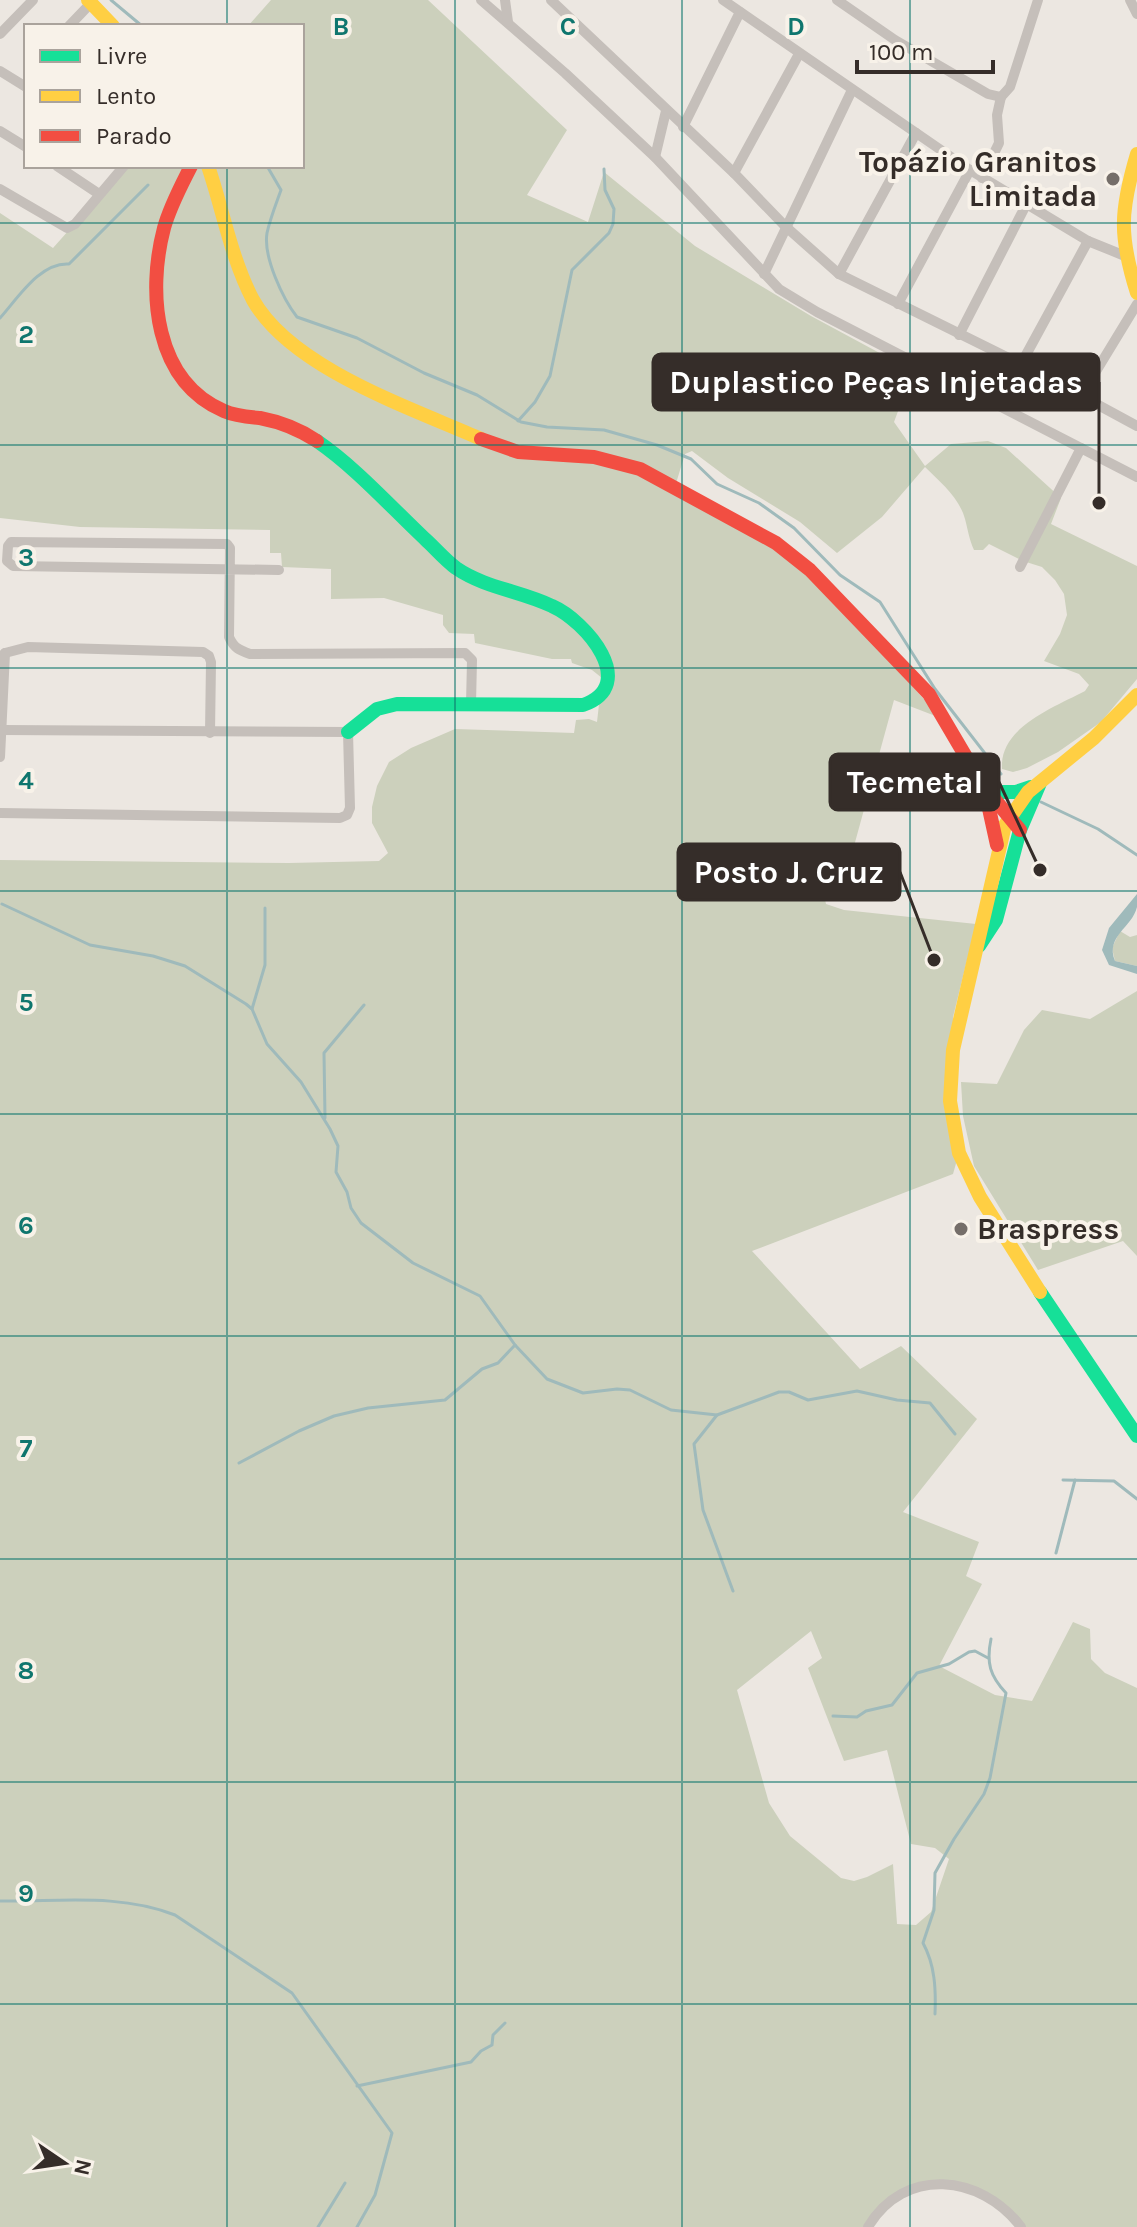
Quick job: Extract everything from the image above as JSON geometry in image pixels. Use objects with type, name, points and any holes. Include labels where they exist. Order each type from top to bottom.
[{"type":"street","points":[[0,34],[33,0]]},
{"type":"street","points":[[481,0],[655,157],[764,274],[792,298],[1137,477]]},
{"type":"street","points":[[505,0],[508,22]]},
{"type":"street","points":[[723,0],[982,178],[1088,241],[1125,256]]},
{"type":"street","points":[[837,0],[895,40],[988,94],[1001,97]]},
{"type":"street","points":[[982,178],[999,143],[997,115],[1001,97],[1010,87],[1038,0]]},
{"type":"street","points":[[1130,0],[1137,14]]},
{"type":"street","points":[[554,1],[785,226],[839,274],[1021,364],[1137,426]]},
{"type":"street","points":[[71,24],[89,2],[111,24]]},
{"type":"street","points":[[683,127],[740,12]]},
{"type":"street","points":[[734,173],[799,54]]},
{"type":"street","points":[[0,71],[21,84]]},
{"type":"street","points":[[764,274],[852,90]]},
{"type":"street","points":[[655,157],[666,111]]},
{"type":"street","points":[[0,131],[24,146]]},
{"type":"street","points":[[839,274],[916,133]]},
{"type":"street","points":[[1137,154],[1122,213],[1125,256],[1137,293]]},
{"type":"street","points":[[60,168],[99,194]]},
{"type":"street","points":[[0,189],[67,228],[75,224],[122,168]]},
{"type":"street","points":[[3,730],[348,732],[377,709],[397,704],[577,706],[591,703],[600,696],[606,683],[607,662],[600,645],[571,616],[550,605],[512,594],[456,568],[326,447],[302,431],[279,422],[224,411],[184,381],[168,357],[159,325],[156,294],[157,261],[163,230],[174,198],[190,168]]},
{"type":"street","points":[[209,168],[240,272],[256,305],[273,328],[292,345],[321,365],[507,449],[532,454],[588,457],[640,469],[776,543],[810,570],[919,682],[985,788],[1020,830]]},
{"type":"street","points":[[898,304],[970,170]]},
{"type":"street","points":[[959,335],[1026,205]]},
{"type":"street","points":[[1021,364],[1088,241]]},
{"type":"street","points":[[1081,396],[1137,304]]},
{"type":"street","points":[[1020,567],[1081,448]]},
{"type":"street","points":[[279,570],[230,569],[13,566],[7,561],[7,549],[11,542],[227,544],[230,548],[230,569],[229,637],[239,650],[250,654],[465,653],[472,660],[471,704]]},
{"type":"street","points":[[0,757],[3,730],[2,656],[28,647],[203,652],[211,662],[210,733]]},
{"type":"street","points":[[985,788],[1016,792],[1036,783],[1080,750],[1137,695]]},
{"type":"street","points":[[0,813],[340,818],[347,815],[350,808],[348,732]]},
{"type":"street","points":[[1036,783],[1009,818],[997,854],[978,947],[954,1035],[951,1079],[953,1123],[958,1152],[970,1180],[1137,1436]]},
{"type":"street","points":[[978,947],[991,929],[1001,904],[1036,783]]},
{"type":"street","points":[[985,788],[997,854]]},
{"type":"street","points":[[868,2227],[883,2207],[897,2197],[914,2188],[946,2183],[981,2193],[1013,2217],[1021,2227]]},
{"type":"green space","points":[[271,0],[428,0],[567,130],[527,195],[588,222],[604,172],[695,246],[811,316],[913,371],[894,422],[925,466],[951,444],[988,441],[1006,448],[1061,498],[1051,524],[1137,566],[1137,679],[1101,722],[1058,752],[1013,772],[1002,769],[1003,754],[1009,741],[1031,720],[1085,691],[1089,685],[1079,674],[1044,661],[1067,615],[1064,594],[1042,567],[989,544],[983,550],[974,550],[958,504],[925,467],[882,517],[837,553],[800,522],[728,478],[692,451],[685,454],[673,493],[760,537],[806,571],[938,717],[894,700],[848,868],[829,874],[824,889],[826,904],[844,910],[976,924],[953,1017],[957,1160],[953,1174],[752,1251],[860,1369],[901,1346],[977,1419],[903,1512],[979,1542],[966,1576],[982,1584],[939,1666],[995,1695],[1032,1701],[1073,1622],[1090,1629],[1091,1659],[1105,1673],[1137,1688],[1137,2227],[1024,2227],[992,2197],[975,2187],[939,2181],[904,2190],[888,2200],[863,2227],[0,2227],[0,860],[379,861],[388,853],[372,823],[372,807],[377,786],[389,762],[411,748],[455,729],[574,733],[576,720],[597,722],[602,678],[592,670],[572,663],[571,659],[552,659],[475,643],[474,634],[449,633],[443,625],[443,615],[384,598],[331,599],[331,569],[282,567],[281,553],[270,553],[270,530],[80,527],[0,518],[0,213],[53,248],[124,168],[304,168],[304,24],[250,24]],"holes":[[[811,1631],[822,1658],[808,1668],[844,1761],[887,1750],[911,1844],[935,1848],[949,1859],[931,1912],[916,1925],[897,1924],[893,1864],[854,1881],[841,1878],[790,1836],[769,1803],[737,1690]]]},
{"type":"green space","points":[[1120,931],[1130,937],[1137,935],[1137,966],[1115,961],[1112,948]]},
{"type":"green space","points":[[1137,991],[1137,1256],[1123,1241],[1038,1270],[974,1166],[963,1116],[961,1082],[997,1084],[1024,1030],[1042,1010],[1090,1019]]},
{"type":"water","points":[[1137,894],[1137,907],[1116,938],[1113,952],[1115,961],[1137,966],[1137,974],[1109,965],[1102,950],[1109,928]]},
{"type":"waterway","points":[[111,0],[140,24]]},
{"type":"waterway","points":[[268,168],[281,190],[267,233],[268,254],[280,289],[297,317],[357,338],[424,373],[477,395],[521,422],[547,427],[604,430],[657,445],[691,459],[717,484],[759,503],[794,528],[840,575],[880,602],[935,689],[1001,774]]},
{"type":"waterway","points":[[518,421],[535,402],[550,376],[572,270],[609,233],[613,224],[614,209],[605,190],[604,169]]},
{"type":"waterway","points":[[0,318],[39,275],[58,265],[69,264],[148,185]]},
{"type":"waterway","points":[[1041,802],[1098,829],[1137,855]]},
{"type":"waterway","points":[[2,904],[90,945],[153,956],[185,966],[252,1009],[267,1044],[301,1082],[330,1129],[338,1146],[336,1172],[361,1223],[413,1263],[480,1296],[515,1345],[547,1379],[583,1393],[630,1390],[671,1410],[717,1415],[779,1392],[789,1392],[808,1400],[857,1391],[930,1403],[955,1434]]},
{"type":"waterway","points":[[252,1009],[265,965],[265,908]]},
{"type":"waterway","points":[[325,1118],[324,1053],[364,1005]]},
{"type":"waterway","points":[[239,1463],[334,1416],[368,1408],[445,1400],[482,1369],[498,1363],[515,1345]]},
{"type":"waterway","points":[[717,1415],[694,1444],[703,1510],[733,1591]]},
{"type":"waterway","points":[[1063,1480],[1114,1481],[1137,1499]]},
{"type":"waterway","points":[[1056,1553],[1075,1480]]},
{"type":"waterway","points":[[935,2014],[934,1977],[923,1943],[934,1910],[935,1873],[984,1794],[990,1778],[1006,1693],[991,1669],[991,1639]]},
{"type":"waterway","points":[[833,1716],[857,1717],[866,1711],[892,1705],[917,1673],[949,1664],[969,1652],[975,1651],[988,1658]]},
{"type":"waterway","points":[[0,1901],[89,1900],[154,1908],[175,1915],[292,1993],[392,2133],[375,2195],[357,2227]]},
{"type":"waterway","points":[[357,2086],[471,2062],[492,2045],[493,2035],[505,2023]]},
{"type":"waterway","points":[[318,2227],[345,2183]]},
{"type":"traffic: fast","points":[[317,441],[359,475],[456,568],[479,580],[552,606],[579,625],[602,654],[607,669],[607,683],[599,696],[583,705],[397,704],[377,709],[348,732]]},
{"type":"traffic: fast","points":[[979,946],[996,920],[1020,830],[1040,783]]},
{"type":"traffic: fast","points":[[988,792],[1016,792],[1031,787]]},
{"type":"traffic: fast","points":[[1040,1292],[1137,1436]]},
{"type":"traffic: slow","points":[[88,0],[111,24]]},
{"type":"traffic: slow","points":[[1137,154],[1127,192],[1124,224],[1127,255],[1137,293]]},
{"type":"traffic: slow","points":[[209,168],[239,268],[253,300],[271,324],[323,366],[388,399],[481,439]]},
{"type":"traffic: slow","points":[[1040,1292],[980,1197],[959,1153],[950,1101],[953,1050],[1005,825],[1028,792],[1094,738],[1137,695]]},
{"type":"traffic: jam","points":[[190,168],[164,228],[156,279],[161,332],[170,357],[183,379],[201,397],[224,411],[283,424],[317,441]]},
{"type":"traffic: jam","points":[[481,439],[518,452],[594,457],[640,469],[776,543],[810,570],[929,694],[982,784],[1020,830]]},
{"type":"traffic: jam","points":[[986,795],[997,845]]},
{"type":"place","name":"Topázio Granitos Limitada","points":[[1113,179]]},
{"type":"place","name":"Duplastico Peças Injetadas","points":[[1099,503]]},
{"type":"place","name":"Tecmetal","points":[[1040,870]]},
{"type":"place","name":"Posto J. Cruz","points":[[934,960]]},
{"type":"place","name":"Braspress","points":[[961,1229]]}]
